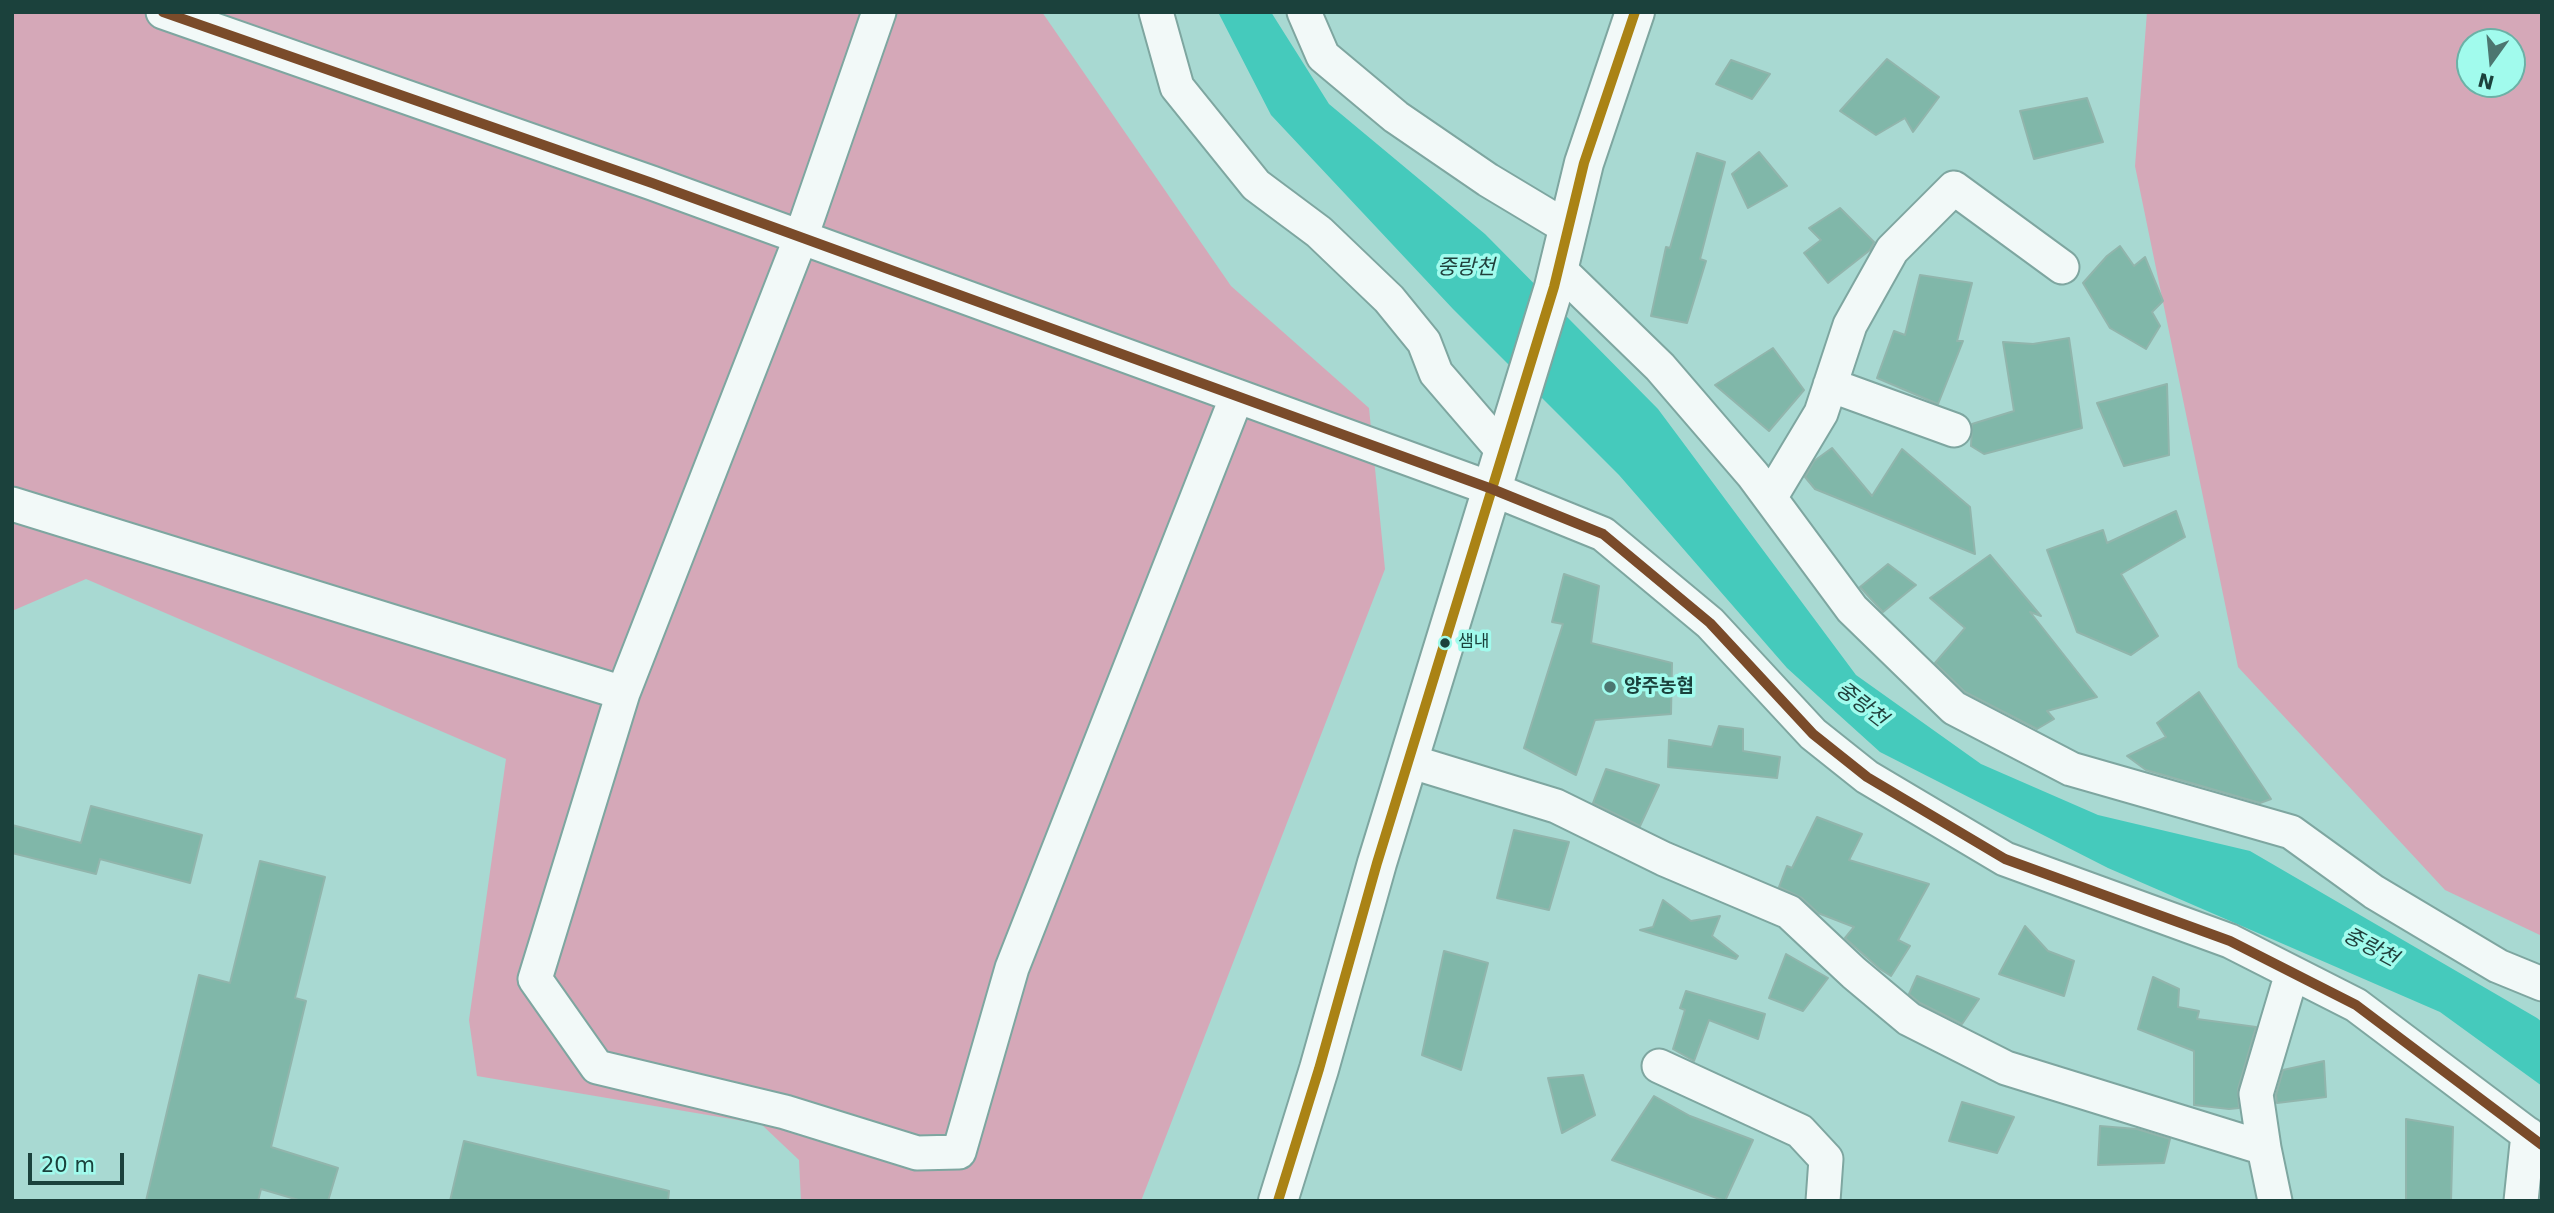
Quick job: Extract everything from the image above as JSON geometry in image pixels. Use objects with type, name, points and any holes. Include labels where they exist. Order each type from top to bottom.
[{"type":"main road","points":[[1284,1195],[1409,761],[1556,278],[1584,163],[1635,12]]},
{"type":"street","points":[[163,12],[801,237],[1492,489],[1603,534],[1710,623],[1813,734],[1867,778],[2005,859],[2230,942],[2356,1005],[2535,1140],[2521,1201]]},
{"type":"street","points":[[879,12],[801,237],[623,693],[535,979],[597,1067],[785,1112],[916,1153],[959,1153],[1012,968],[1237,396]]},
{"type":"street","points":[[1156,12],[1177,87],[1256,185],[1319,232],[1389,299],[1424,342],[1436,373],[1504,452]]},
{"type":"street","points":[[1304,12],[1323,56],[1396,117],[1488,180],[1568,228]]},
{"type":"street","points":[[1770,498],[1821,412],[1850,325],[1892,250],[1954,188],[2062,267]]},
{"type":"street","points":[[1556,278],[1660,367],[1770,498],[1852,609],[1954,708],[2071,769],[2291,832],[2374,892],[2498,966],[2542,984]]},
{"type":"street","points":[[1830,385],[1954,430]]},
{"type":"street","points":[[12,505],[623,693]]},
{"type":"street","points":[[1409,761],[1556,806],[1664,859],[1789,912],[1854,973],[1909,1019],[2006,1068],[2264,1148]]},
{"type":"street","points":[[2275,1201],[2256,1094],[2292,973]]},
{"type":"street","points":[[1659,1066],[1800,1131],[1826,1159],[1823,1201]]},
{"type":"shaded area","points":[[12,12],[1042,12],[1231,286],[1369,408],[1385,569],[1141,1201],[801,1201],[799,1160],[761,1124],[477,1076],[469,1020],[506,759],[86,579],[12,611]]},
{"type":"shaded area","points":[[2147,12],[2542,12],[2542,936],[2445,890],[2238,667],[2135,166]]},
{"type":"water","name":"중랑천","points":[[1218,12],[1271,12],[1329,104],[1485,234],[1658,409],[1856,675],[1981,764],[2098,815],[2250,851],[2537,1018],[2542,1022],[2542,1086],[2440,1012],[2108,868],[1880,752],[1787,668],[1619,475],[1453,309],[1271,115]]},
{"type":"building","points":[[1887,59],[1939,97],[1913,132],[1905,118],[1876,135],[1840,111]]},
{"type":"building","points":[[1731,60],[1770,74],[1752,99],[1716,84]]},
{"type":"building","points":[[2087,98],[2103,142],[2034,159],[2020,111]]},
{"type":"building","points":[[1759,152],[1787,186],[1748,208],[1732,174]]},
{"type":"building","points":[[1697,153],[1725,162],[1700,259],[1706,261],[1687,323],[1651,316],[1666,247],[1670,248]]},
{"type":"building","points":[[1840,208],[1874,242],[1870,250],[1828,283],[1804,253],[1821,240],[1809,228]]},
{"type":"building","points":[[2120,246],[2134,266],[2145,257],[2163,301],[2152,312],[2160,326],[2146,349],[2110,328],[2083,283],[2107,256]]},
{"type":"building","points":[[1920,275],[1972,283],[1957,341],[1963,341],[1938,404],[1877,378],[1894,331],[1905,335]]},
{"type":"building","points":[[2069,338],[2082,428],[1984,454],[1971,446],[1972,424],[2014,411],[2003,342],[2033,344]]},
{"type":"building","points":[[1773,348],[1804,390],[1769,431],[1715,385]]},
{"type":"building","points":[[2167,384],[2169,455],[2124,466],[2097,403]]},
{"type":"building","points":[[1832,448],[1872,496],[1902,449],[1970,507],[1975,554],[1815,489],[1805,477],[1814,461]]},
{"type":"building","points":[[2176,511],[2185,537],[2121,574],[2158,636],[2131,655],[2077,632],[2047,550],[2103,530],[2107,543]]},
{"type":"building","points":[[1990,555],[2041,616],[2030,612],[2097,697],[2047,711],[2054,719],[2037,729],[1965,692],[1935,663],[1965,628],[1930,598]]},
{"type":"building","points":[[1888,564],[1916,585],[1883,612],[1860,587]]},
{"type":"building","points":[[1564,574],[1599,586],[1591,643],[1672,663],[1671,714],[1595,720],[1576,775],[1524,748],[1563,624],[1552,622]]},
{"type":"building","points":[[2199,692],[2271,799],[2260,803],[2146,770],[2127,756],[2166,737],[2157,723]]},
{"type":"building","points":[[1719,726],[1743,729],[1743,751],[1780,757],[1777,778],[1668,767],[1669,740],[1712,747]]},
{"type":"building","points":[[1606,769],[1659,785],[1640,826],[1593,803]]},
{"type":"building","points":[[91,806],[202,835],[190,883],[100,859],[96,874],[12,853],[12,825],[81,843]]},
{"type":"building","points":[[1817,817],[1862,834],[1849,860],[1929,884],[1898,940],[1910,946],[1891,976],[1845,938],[1854,927],[1818,913],[1802,898],[1779,887],[1787,866],[1792,868]]},
{"type":"building","points":[[1514,830],[1569,842],[1549,910],[1497,898]]},
{"type":"building","points":[[260,861],[325,877],[295,998],[306,1001],[271,1147],[338,1168],[328,1201],[302,1201],[261,1189],[258,1201],[146,1201],[199,975],[230,983]]},
{"type":"building","points":[[1663,900],[1691,921],[1720,916],[1712,936],[1738,956],[1736,959],[1640,930],[1653,927]]},
{"type":"building","points":[[2025,926],[2048,951],[2074,961],[2064,996],[1999,974]]},
{"type":"building","points":[[1444,951],[1488,963],[1461,1070],[1422,1055]]},
{"type":"building","points":[[1786,954],[1828,978],[1803,1011],[1769,998]]},
{"type":"building","points":[[1917,976],[1979,999],[1962,1024],[1920,1003],[1909,994]]},
{"type":"building","points":[[2153,977],[2179,989],[2178,1007],[2199,1011],[2197,1019],[2256,1027],[2238,1089],[2239,1108],[2194,1105],[2194,1051],[2138,1029]]},
{"type":"building","points":[[1686,991],[1765,1014],[1758,1039],[1709,1020],[1694,1061],[1673,1049],[1685,1010],[1680,1008]]},
{"type":"building","points":[[2324,1061],[2326,1097],[2277,1103],[2276,1095],[2283,1070]]},
{"type":"building","points":[[1583,1075],[1595,1115],[1562,1133],[1548,1078]]},
{"type":"building","points":[[1654,1096],[1690,1116],[1753,1140],[1725,1201],[1612,1160]]},
{"type":"building","points":[[1962,1102],[2014,1117],[1997,1153],[1949,1141]]},
{"type":"building","points":[[2406,1119],[2453,1127],[2451,1201],[2406,1201]]},
{"type":"building","points":[[2100,1126],[2137,1129],[2170,1139],[2164,1163],[2098,1165]]},
{"type":"building","points":[[464,1141],[669,1191],[668,1201],[450,1201]]},
{"type":"transit line","points":[[163,12],[652,183],[1492,489],[1603,534],[1710,623],[1813,734],[1867,777],[2005,859],[2230,941],[2356,1005],[2542,1145]]},
{"type":"transit line","points":[[1278,1201],[1319,1069],[1377,863],[1554,287],[1584,163],[1635,12]]},
{"type":"place","name":"샘내","points":[[1445,643]]},
{"type":"place","name":"양주농협","points":[[1610,687]]}]
